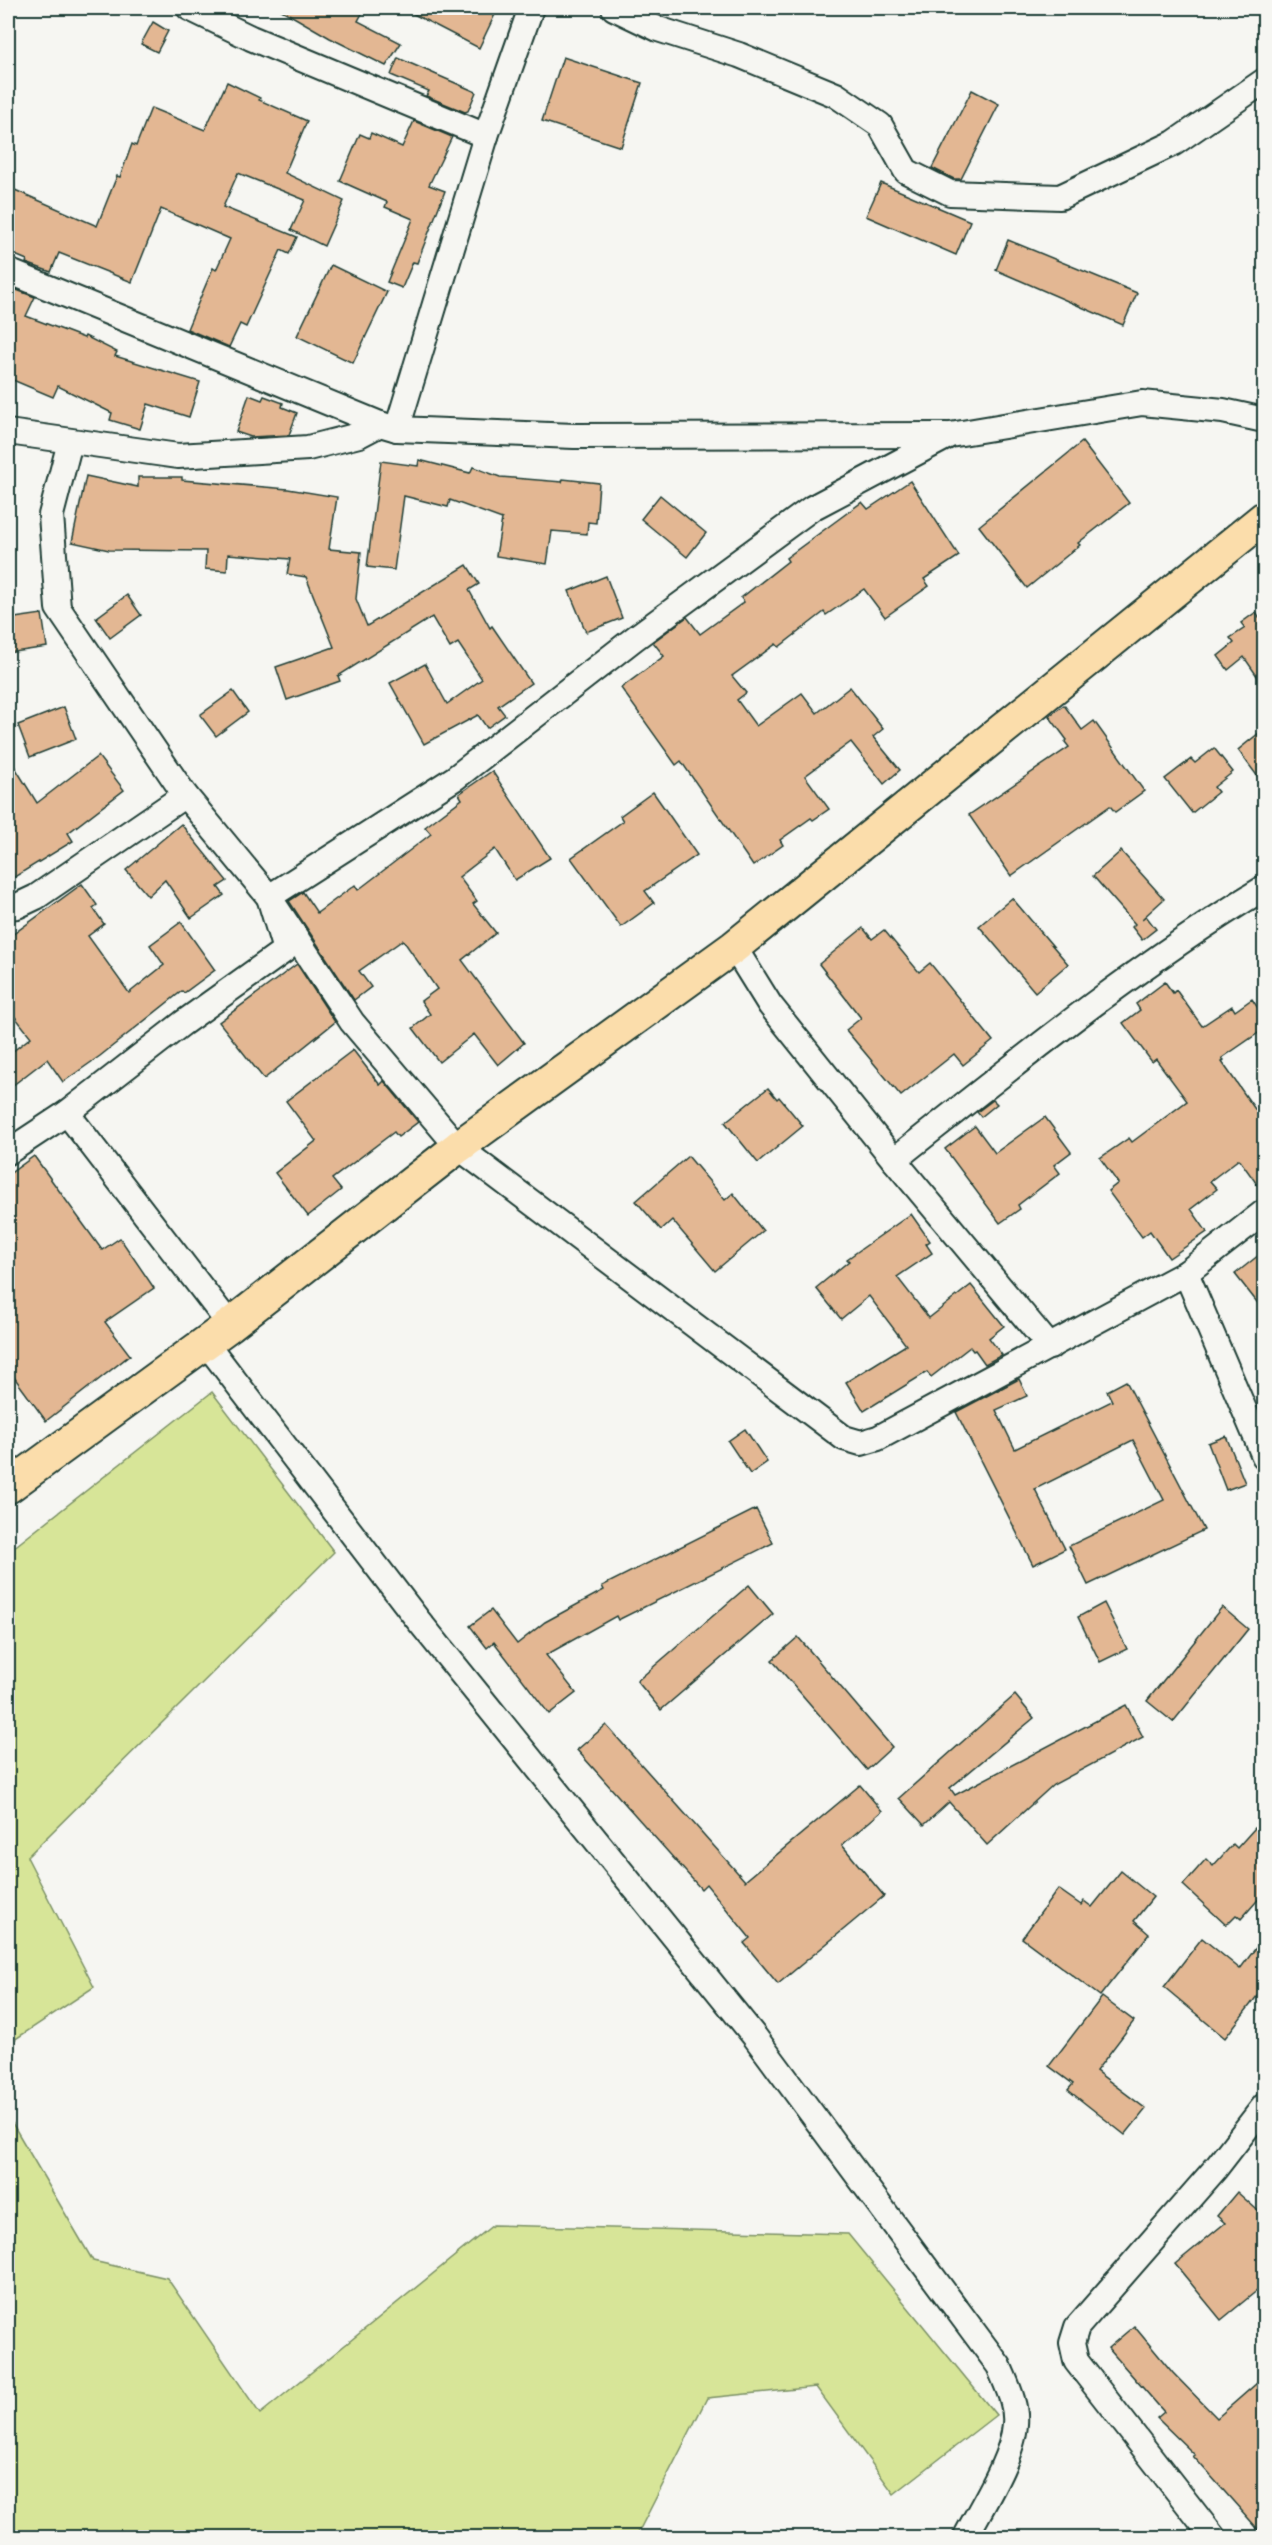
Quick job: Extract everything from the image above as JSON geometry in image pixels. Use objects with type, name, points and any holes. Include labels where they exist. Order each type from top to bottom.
[{"type":"main road","points":[[8,1487],[218,1334],[458,1147],[734,947],[1264,518]]},
{"type":"street","points":[[189,8],[222,14],[251,38],[486,136]]},
{"type":"street","points":[[389,426],[531,8]]},
{"type":"street","points":[[614,8],[658,29],[740,55],[836,95],[880,125],[906,171],[950,193],[1060,197],[1174,143],[1264,81]]},
{"type":"street","points":[[8,271],[389,426],[574,436],[950,435],[1142,403],[1223,411],[1264,420]]},
{"type":"street","points":[[8,432],[178,456],[308,448],[389,426]]},
{"type":"street","points":[[269,897],[455,778],[635,638],[812,508],[950,435]]},
{"type":"street","points":[[70,442],[51,515],[58,608],[184,795],[269,897],[352,1022],[458,1147],[844,1438],[861,1443],[878,1438],[1050,1347],[1186,1273],[1264,1212]]},
{"type":"street","points":[[8,907],[17,906],[36,897],[184,795]]},
{"type":"street","points":[[894,1160],[1148,964],[1200,927],[1264,888]]},
{"type":"street","points":[[8,1152],[67,1113],[183,1023],[285,950],[269,897]]},
{"type":"street","points":[[734,947],[770,1005],[894,1160],[1050,1347]]},
{"type":"street","points":[[67,1113],[418,1620],[755,2037],[999,2366],[1012,2397],[1015,2424],[1005,2461],[965,2538]]},
{"type":"street","points":[[1186,1273],[1264,1456]]},
{"type":"street","points":[[1214,2538],[1076,2361],[1072,2343],[1077,2327],[1216,2168],[1264,2106]]},
{"type":"green space","points":[[212,1392],[334,1552],[27,1857],[94,1987],[8,2044],[8,1552]]},
{"type":"green space","points":[[8,2116],[93,2261],[167,2278],[260,2414],[493,2225],[848,2234],[996,2415],[894,2494],[816,2387],[707,2398],[636,2537],[8,2537]]},
{"type":"building","points":[[278,8],[365,8],[358,21],[401,43],[386,66],[330,38]]},
{"type":"building","points":[[402,8],[498,8],[479,48]]},
{"type":"building","points":[[153,22],[168,31],[157,52],[141,44]]},
{"type":"building","points":[[563,57],[642,83],[621,147],[542,121]]},
{"type":"building","points":[[398,58],[476,92],[468,111],[465,112],[426,96],[429,91],[391,75]]},
{"type":"building","points":[[227,82],[260,98],[259,100],[307,121],[285,173],[344,201],[324,246],[291,230],[305,200],[238,173],[223,207],[297,237],[289,254],[281,250],[246,327],[240,324],[229,347],[187,329],[213,268],[216,270],[230,239],[161,209],[132,282],[59,253],[51,272],[26,263],[27,260],[8,252],[8,187],[97,226],[117,176],[120,177],[132,144],[136,146],[151,108],[205,130]]},
{"type":"building","points":[[972,90],[999,104],[961,179],[954,179],[932,168]]},
{"type":"building","points":[[414,121],[452,137],[429,185],[445,191],[417,263],[413,262],[402,288],[387,282],[413,219],[385,207],[387,202],[340,181],[360,134],[369,138],[371,133],[402,147]]},
{"type":"building","points":[[881,183],[970,221],[956,255],[866,216]]},
{"type":"building","points":[[1008,240],[1137,293],[1123,325],[996,270]]},
{"type":"building","points":[[331,265],[387,292],[353,363],[297,336]]},
{"type":"building","points":[[14,289],[35,297],[26,316],[84,338],[85,336],[117,352],[115,356],[200,382],[189,417],[148,404],[140,429],[110,420],[112,413],[58,386],[53,397],[8,378],[8,303]]},
{"type":"building","points":[[249,395],[262,400],[264,396],[283,403],[282,407],[297,413],[289,435],[251,437],[236,432]]},
{"type":"building","points":[[1082,442],[1129,503],[1078,543],[1080,545],[1027,588],[979,526]]},
{"type":"building","points":[[419,460],[470,473],[473,467],[500,477],[562,482],[563,479],[599,483],[596,523],[588,522],[587,534],[552,531],[547,564],[496,556],[502,519],[450,500],[448,507],[404,496],[394,570],[367,567],[381,461],[418,466]]},
{"type":"building","points":[[86,476],[138,487],[138,477],[182,477],[182,480],[288,489],[337,497],[329,549],[361,552],[356,599],[367,626],[467,565],[479,584],[469,590],[490,628],[492,626],[531,683],[498,706],[505,715],[487,728],[478,715],[424,744],[390,683],[425,664],[447,704],[482,679],[458,643],[450,648],[432,617],[338,676],[340,681],[287,700],[276,667],[334,647],[306,577],[287,574],[290,559],[228,554],[227,571],[205,569],[206,551],[109,550],[72,542]]},
{"type":"building","points":[[910,481],[959,556],[924,579],[929,586],[885,617],[864,589],[826,615],[824,612],[779,647],[776,644],[732,676],[746,693],[737,700],[756,726],[802,693],[817,713],[850,687],[883,729],[873,737],[900,770],[884,784],[851,742],[805,776],[829,809],[813,820],[811,818],[780,840],[783,845],[753,866],[681,761],[676,765],[621,688],[664,656],[653,642],[687,617],[700,634],[744,602],[741,598],[788,561],[786,558],[862,502],[868,509]]},
{"type":"building","points":[[660,495],[706,533],[687,557],[641,519]]},
{"type":"building","points":[[606,576],[622,618],[586,632],[569,591]]},
{"type":"building","points":[[127,595],[141,615],[110,638],[96,618]]},
{"type":"building","points":[[1256,612],[1259,617],[1264,613],[1264,686],[1244,657],[1228,670],[1218,656],[1234,643],[1230,638],[1245,628],[1241,623]]},
{"type":"building","points":[[42,614],[47,647],[8,653],[8,619]]},
{"type":"building","points":[[233,691],[248,712],[216,736],[200,715]]},
{"type":"building","points":[[1064,705],[1082,730],[1094,721],[1144,791],[1115,812],[1110,806],[1011,876],[969,815],[1069,747],[1065,742],[1067,740],[1049,716]]},
{"type":"building","points":[[64,707],[76,739],[30,757],[18,725]]},
{"type":"building","points":[[1264,729],[1264,785],[1238,750]]},
{"type":"building","points":[[1214,748],[1233,772],[1214,787],[1218,792],[1192,813],[1165,779],[1191,759],[1195,763]]},
{"type":"building","points":[[8,756],[37,803],[98,756],[124,790],[68,833],[73,841],[8,881]]},
{"type":"building","points":[[492,771],[550,858],[515,880],[495,849],[459,877],[477,901],[473,904],[496,933],[462,960],[524,1043],[498,1065],[474,1034],[439,1062],[413,1028],[430,1014],[421,1001],[437,989],[403,940],[359,971],[371,987],[354,1000],[289,901],[303,892],[317,913],[355,885],[358,890],[431,834],[425,827],[462,799],[459,794]]},
{"type":"building","points":[[653,792],[697,855],[645,891],[654,903],[621,927],[571,858],[623,821],[620,816]]},
{"type":"building","points":[[181,824],[227,881],[218,887],[224,895],[191,918],[165,880],[148,896],[126,870]]},
{"type":"building","points":[[1121,851],[1164,899],[1142,919],[1146,916],[1156,929],[1142,940],[1132,927],[1135,924],[1093,876]]},
{"type":"building","points":[[82,884],[97,905],[93,908],[104,924],[88,936],[129,993],[164,965],[150,945],[181,922],[215,970],[184,993],[182,991],[100,1056],[63,1082],[47,1059],[8,1089],[8,1055],[31,1037],[8,1008],[8,938]]},
{"type":"building","points":[[1012,898],[1068,964],[1035,992],[979,926]]},
{"type":"building","points":[[863,928],[872,939],[884,930],[919,972],[930,963],[993,1041],[963,1065],[954,1054],[901,1096],[846,1030],[861,1018],[819,964]]},
{"type":"building","points":[[297,964],[335,1022],[264,1079],[219,1022]]},
{"type":"building","points":[[1165,982],[1173,993],[1176,990],[1202,1026],[1232,1006],[1235,1011],[1252,999],[1264,1017],[1264,1029],[1222,1058],[1224,1060],[1222,1062],[1264,1122],[1264,1194],[1239,1159],[1210,1181],[1217,1189],[1191,1209],[1207,1232],[1169,1258],[1150,1231],[1142,1237],[1108,1191],[1118,1183],[1100,1158],[1129,1138],[1132,1142],[1187,1101],[1156,1059],[1152,1062],[1123,1023],[1140,1010],[1136,1004]]},
{"type":"building","points":[[353,1050],[380,1085],[384,1081],[418,1122],[398,1137],[394,1132],[332,1179],[341,1190],[308,1216],[275,1173],[316,1141],[286,1101]]},
{"type":"building","points":[[768,1088],[777,1099],[779,1097],[803,1126],[758,1163],[725,1122]]},
{"type":"building","points":[[993,1100],[997,1104],[981,1117],[977,1112]]},
{"type":"building","points":[[1045,1117],[1071,1152],[1054,1165],[1060,1173],[1018,1205],[1020,1209],[1000,1223],[945,1149],[975,1126],[995,1153]]},
{"type":"building","points":[[34,1156],[102,1250],[120,1238],[154,1288],[105,1322],[130,1355],[46,1421],[8,1369],[8,1175]]},
{"type":"building","points":[[688,1156],[725,1200],[733,1193],[763,1231],[715,1271],[672,1220],[661,1230],[636,1201]]},
{"type":"building","points":[[911,1214],[930,1241],[926,1244],[932,1253],[897,1277],[929,1318],[971,1285],[1004,1326],[989,1338],[1002,1355],[985,1364],[970,1347],[931,1377],[927,1372],[864,1411],[846,1382],[906,1345],[869,1296],[841,1319],[816,1288],[849,1261],[847,1259]]},
{"type":"building","points":[[1264,1251],[1264,1311],[1235,1274]]},
{"type":"building","points":[[1019,1379],[1027,1396],[996,1410],[1015,1449],[1112,1401],[1107,1391],[1126,1381],[1204,1530],[1088,1585],[1069,1546],[1164,1500],[1133,1440],[1035,1489],[1065,1549],[1033,1565],[956,1412]]},
{"type":"building","points":[[745,1429],[767,1462],[750,1474],[728,1441]]},
{"type":"building","points":[[1226,1436],[1245,1483],[1226,1490],[1208,1443]]},
{"type":"building","points":[[756,1509],[773,1543],[618,1620],[616,1616],[546,1655],[576,1693],[549,1714],[494,1642],[487,1648],[470,1626],[491,1610],[517,1644],[545,1622],[604,1590],[602,1586]]},
{"type":"building","points":[[749,1585],[773,1614],[661,1710],[637,1681]]},
{"type":"building","points":[[1104,1603],[1127,1649],[1100,1662],[1078,1617]]},
{"type":"building","points":[[1222,1607],[1248,1629],[1173,1722],[1147,1701]]},
{"type":"building","points":[[798,1637],[892,1747],[867,1770],[772,1660]]},
{"type":"building","points":[[1015,1695],[1034,1718],[950,1788],[955,1795],[1126,1705],[1143,1737],[1053,1785],[987,1845],[949,1802],[924,1825],[899,1798]]},
{"type":"building","points":[[606,1725],[745,1881],[860,1785],[882,1811],[842,1845],[884,1896],[778,1984],[744,1943],[750,1938],[706,1884],[701,1889],[577,1750]]},
{"type":"building","points":[[1264,1818],[1264,1893],[1241,1919],[1236,1915],[1226,1925],[1183,1885],[1206,1859],[1213,1866],[1233,1844],[1237,1848]]},
{"type":"building","points":[[1121,1871],[1153,1897],[1134,1921],[1149,1934],[1100,1996],[1022,1938],[1058,1889],[1081,1905],[1084,1901],[1092,1907]]},
{"type":"building","points":[[1264,1937],[1264,1987],[1225,2038],[1164,1987],[1202,1938],[1240,1969]]},
{"type":"building","points":[[1102,1997],[1134,2021],[1096,2071],[1146,2109],[1125,2135],[1068,2090],[1073,2084],[1049,2066]]},
{"type":"building","points":[[1237,2192],[1264,2216],[1264,2285],[1221,2320],[1175,2264],[1225,2223],[1217,2216]]},
{"type":"building","points":[[1134,2326],[1173,2373],[1217,2418],[1264,2377],[1264,2536],[1193,2456],[1195,2455],[1157,2418],[1164,2412],[1108,2348]]}]
